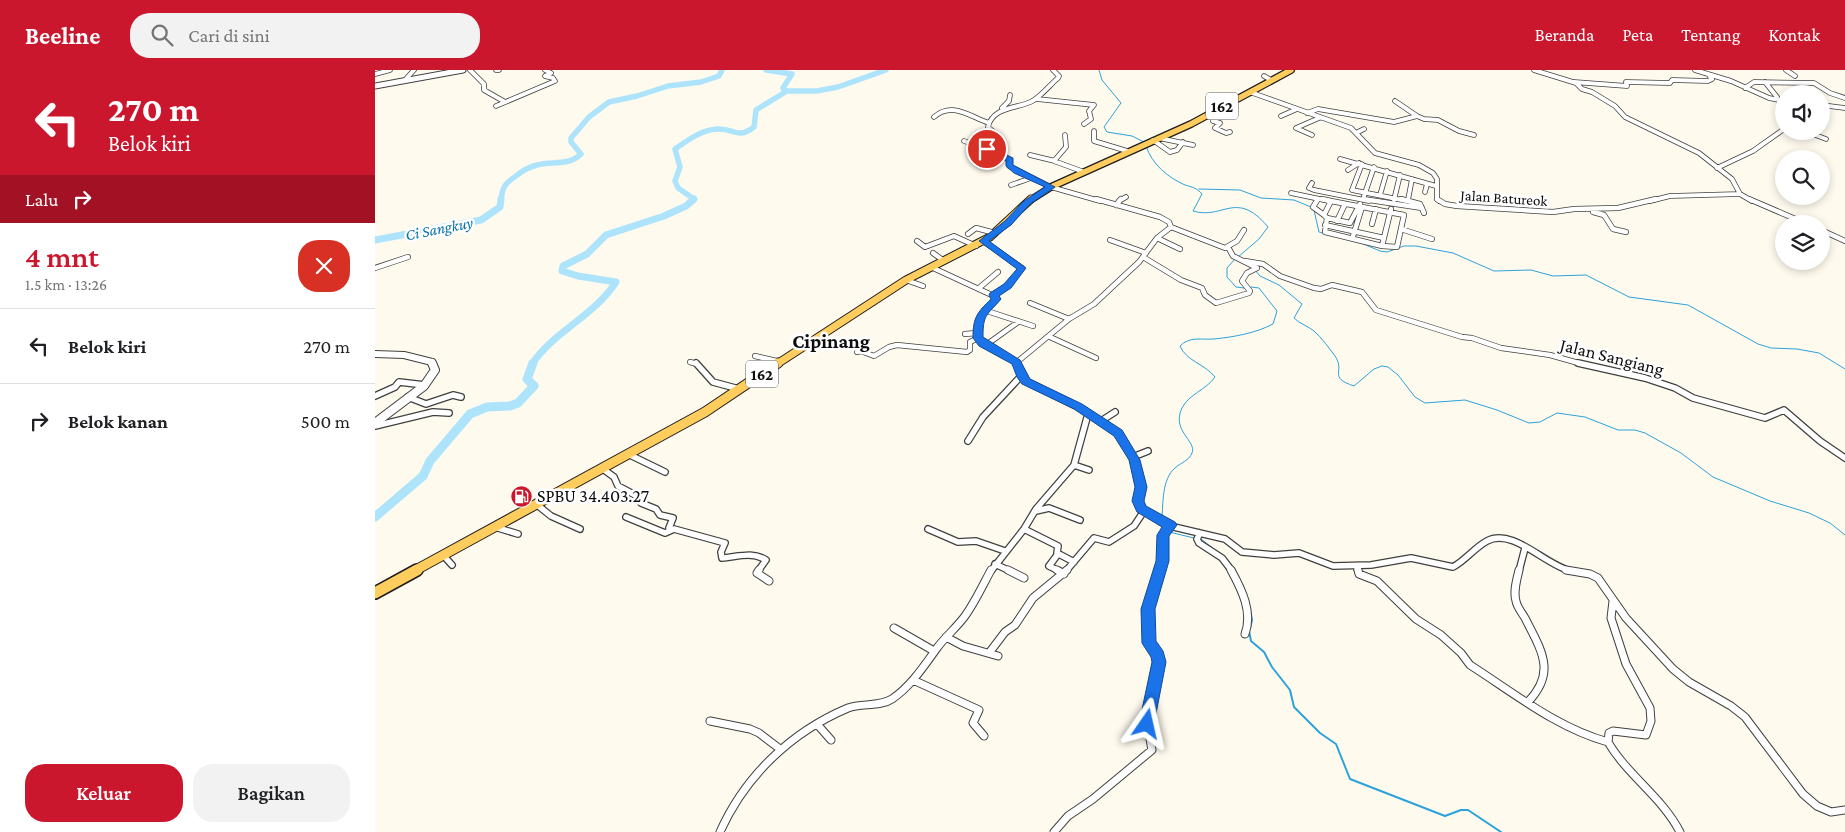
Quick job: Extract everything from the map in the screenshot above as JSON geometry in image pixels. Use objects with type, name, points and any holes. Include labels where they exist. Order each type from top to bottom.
[{"type":"main road","name":"162","points":[[375,593],[705,412],[906,280],[980,243],[995,233],[1027,202],[1051,187],[1205,116],[1291,70]]},
{"type":"street","points":[[375,74],[389,70]]},
{"type":"street","points":[[405,80],[414,70]]},
{"type":"street","points":[[375,86],[463,70]]},
{"type":"street","points":[[470,70],[484,84],[484,90],[505,102]]},
{"type":"street","points":[[496,106],[555,81],[553,78],[545,76],[551,73],[545,70]]},
{"type":"street","points":[[1003,110],[1037,99],[1041,92],[1058,78],[1059,76],[1053,70]]},
{"type":"street","points":[[1534,70],[1552,78],[1575,82],[1627,86],[1625,82],[1670,83],[1671,80],[1708,81],[1712,79],[1709,75]]},
{"type":"street","points":[[1695,70],[1775,99]]},
{"type":"street","points":[[1786,70],[1795,76]]},
{"type":"street","points":[[1264,76],[1271,80]]},
{"type":"street","points":[[1575,82],[1582,89],[1592,92],[1615,106],[1625,117],[1699,153],[1732,179],[1740,194],[1785,215]]},
{"type":"street","points":[[1745,88],[1751,86],[1753,82],[1814,83],[1830,93],[1845,98]]},
{"type":"street","points":[[1765,82],[1775,94]]},
{"type":"street","points":[[1250,92],[1358,132],[1365,129]]},
{"type":"street","points":[[989,123],[1003,110],[1010,96]]},
{"type":"street","points":[[1037,99],[1094,105],[1089,111],[1091,119],[1084,124]]},
{"type":"street","points":[[1395,101],[1417,116],[1424,119],[1439,120],[1474,135]]},
{"type":"street","points":[[1830,106],[1845,108]]},
{"type":"street","points":[[934,118],[941,110],[948,108],[965,112],[989,123]]},
{"type":"street","points":[[1281,116],[1297,109]]},
{"type":"street","points":[[1307,113],[1319,109],[1397,123],[1417,116]]},
{"type":"street","points":[[1205,116],[1214,118],[1213,120],[1220,123],[1215,128],[1226,133],[1229,132]]},
{"type":"street","points":[[1312,135],[1296,128],[1319,118]]},
{"type":"street","points":[[989,123],[988,127],[997,135],[993,151]]},
{"type":"street","points":[[1094,131],[1094,142],[1127,151]]},
{"type":"street","name":"Jalan Batureok","points":[[1358,132],[1372,151],[1384,157],[1413,164],[1433,172],[1437,179],[1437,199],[1440,202],[1451,205],[1553,212],[1618,208],[1670,196],[1740,194]]},
{"type":"street","points":[[1055,161],[1066,147],[1065,135]]},
{"type":"street","points":[[1717,168],[1753,151],[1775,136]]},
{"type":"street","points":[[971,143],[974,141],[981,143],[987,139]]},
{"type":"street","points":[[1155,140],[1170,152],[1177,150],[1183,142]]},
{"type":"street","points":[[1155,140],[1183,142],[1193,146]]},
{"type":"street","points":[[964,141],[993,151],[1010,160],[1009,166],[1051,187],[1160,217],[1169,222],[1171,227],[1217,246],[1228,247],[1237,241],[1244,230]]},
{"type":"street","points":[[1030,155],[1055,161],[1084,172]]},
{"type":"street","points":[[1339,160],[1360,163],[1436,186]]},
{"type":"street","points":[[1348,170],[1360,163]]},
{"type":"street","points":[[1360,163],[1352,190],[1408,200],[1420,204],[1425,213]]},
{"type":"street","points":[[1351,239],[1374,167]]},
{"type":"street","points":[[1379,195],[1387,171]]},
{"type":"street","points":[[1382,246],[1400,176]]},
{"type":"street","points":[[1011,185],[1031,178]]},
{"type":"street","points":[[1408,200],[1412,179]]},
{"type":"street","points":[[1313,183],[1310,189],[1362,200],[1422,208]]},
{"type":"street","points":[[1425,192],[1427,184]]},
{"type":"street","points":[[1291,193],[1404,215],[1397,247],[1382,246],[1324,231],[1331,201]]},
{"type":"street","points":[[1116,205],[1119,200],[1126,197]]},
{"type":"street","points":[[1318,199],[1313,207],[1326,217],[1351,224],[1361,206]]},
{"type":"street","points":[[1337,221],[1345,204]]},
{"type":"street","points":[[1372,224],[1377,209]]},
{"type":"street","points":[[1587,209],[1603,214],[1613,229],[1626,232]]},
{"type":"street","points":[[1325,225],[1384,238]]},
{"type":"street","points":[[1017,362],[1069,319],[1094,304],[1145,255],[1157,238],[1171,227]]},
{"type":"street","points":[[968,234],[976,228],[995,233]]},
{"type":"street","points":[[1401,229],[1432,239]]},
{"type":"street","points":[[1830,234],[1845,241]]},
{"type":"street","points":[[917,241],[925,247],[954,236],[980,243],[1022,268],[1007,286],[993,295]]},
{"type":"street","points":[[1157,238],[1180,249]]},
{"type":"street","points":[[1110,240],[1145,255],[1181,280],[1203,289],[1205,295],[1216,303],[1249,293],[1250,291],[1242,281],[1247,273],[1256,269],[1233,256],[1228,247]]},
{"type":"street","points":[[933,254],[944,261]]},
{"type":"street","points":[[375,268],[408,257]]},
{"type":"street","name":"Jalan Sangiang","points":[[1245,262],[1263,264],[1280,276],[1314,288],[1321,289],[1333,285],[1353,292],[1362,292],[1376,310],[1501,348],[1550,356],[1597,369],[1645,378],[1675,388],[1693,398],[1765,418],[1784,410],[1820,441],[1845,458]]},
{"type":"street","points":[[857,352],[861,351],[874,356],[889,347],[903,345],[967,352],[970,350],[970,342],[977,335],[978,322],[984,310],[996,299],[993,295],[979,288],[931,267]]},
{"type":"street","points":[[979,288],[997,272]]},
{"type":"street","points":[[906,280],[923,286]]},
{"type":"street","points":[[1030,303],[1069,319]]},
{"type":"street","points":[[984,310],[1033,326]]},
{"type":"street","points":[[986,345],[1018,322]]},
{"type":"street","points":[[965,334],[977,335],[986,345],[1017,362],[1021,375],[1026,381],[1067,401],[1113,428],[1122,437],[1133,457],[1141,487],[1138,501],[1144,511],[1160,518],[1169,527],[1199,536],[1225,538],[1242,552],[1274,555],[1299,553],[1333,566],[1356,566],[1411,558],[1453,567],[1488,541],[1498,538],[1525,548],[1562,569],[1593,576],[1603,585],[1613,601],[1657,652],[1681,676],[1745,718],[1781,769],[1802,792],[1815,804],[1831,812],[1845,810]]},
{"type":"street","points":[[1050,336],[1096,358]]},
{"type":"street","points":[[375,354],[404,354],[432,362],[435,370],[425,384],[387,411],[375,425]]},
{"type":"street","points":[[755,356],[781,362]]},
{"type":"street","points":[[691,362],[696,363],[713,382],[739,389]]},
{"type":"street","points":[[968,441],[971,433],[994,403],[1021,375]]},
{"type":"street","points":[[375,396],[399,382],[425,384]]},
{"type":"street","points":[[409,397],[426,404],[453,395],[461,397]]},
{"type":"street","points":[[375,425],[433,412],[449,413]]},
{"type":"street","points":[[1101,421],[1115,412]]},
{"type":"street","points":[[721,832],[730,810],[750,781],[781,749],[817,724],[853,706],[886,702],[892,699],[913,680],[934,651],[974,604],[995,564],[1024,529],[1036,510],[1075,465],[1087,414]]},
{"type":"street","points":[[1133,457],[1148,452]]},
{"type":"street","points":[[630,454],[665,472]]},
{"type":"street","points":[[1075,465],[1089,470]]},
{"type":"street","points":[[603,469],[614,478],[618,486],[637,496],[641,503],[656,509],[660,515],[673,518],[669,528],[671,530]]},
{"type":"street","points":[[536,504],[553,519],[579,529]]},
{"type":"street","points":[[1036,510],[1049,508],[1080,520]]},
{"type":"street","points":[[989,653],[1005,632],[1015,625],[1033,598],[1064,574],[1095,537],[1109,542],[1134,526],[1144,511]]},
{"type":"street","points":[[626,517],[665,533],[671,530],[723,542],[725,543],[721,552],[723,558],[752,556],[765,558],[765,562],[757,572],[757,575],[769,581]]},
{"type":"street","points":[[495,527],[518,534]]},
{"type":"street","points":[[1054,832],[1068,816],[1093,799],[1131,766],[1148,756],[1152,750],[1147,724],[1159,662],[1158,655],[1149,643],[1148,609],[1163,561],[1163,535],[1169,527]]},
{"type":"street","points":[[928,529],[959,542],[976,542],[1005,551]]},
{"type":"street","points":[[1024,529],[1058,546],[1057,554],[1049,566],[1064,574]]},
{"type":"street","points":[[1199,536],[1203,547],[1221,557],[1234,574],[1248,612],[1249,620],[1245,634]]},
{"type":"street","points":[[1525,548],[1519,563],[1515,598],[1542,651],[1545,668],[1542,684],[1528,702]]},
{"type":"street","points":[[1057,554],[1074,562]]},
{"type":"street","points":[[443,555],[452,565]]},
{"type":"street","points":[[995,564],[1024,578]]},
{"type":"street","points":[[1356,566],[1361,576],[1377,581],[1416,619],[1441,635],[1461,652],[1470,665],[1555,720],[1593,738],[1608,742]]},
{"type":"street","points":[[1613,601],[1611,618],[1626,664],[1650,708],[1651,721],[1646,735],[1613,731],[1609,733],[1608,742],[1622,763],[1662,804],[1676,822],[1680,832]]},
{"type":"street","points":[[894,628],[934,651]]},
{"type":"street","points":[[946,637],[963,646],[998,656]]},
{"type":"street","points":[[913,680],[979,710],[973,723],[984,736]]},
{"type":"street","points":[[710,721],[749,729],[759,733],[781,749]]},
{"type":"street","points":[[817,724],[831,740]]},
{"type":"waterway","name":"Ci Sangkuy","points":[[501,201],[503,189],[523,171],[537,165],[571,160],[581,154],[571,142],[571,138],[589,117],[609,102],[637,96],[668,86],[701,82],[719,76],[722,70]]},
{"type":"waterway","name":"Ci Sangkuy","points":[[766,70],[792,74],[783,88],[787,91]]},
{"type":"waterway","name":"Ci Sangkuy","points":[[787,91],[817,91],[838,87],[886,70]]},
{"type":"waterway","points":[[1099,70],[1102,80],[1121,103],[1104,127],[1107,132],[1132,136],[1144,142]]},
{"type":"waterway","points":[[694,199],[678,188],[675,181],[680,167],[675,149],[706,131],[717,129],[740,133],[748,131],[754,127],[756,110],[787,91]]},
{"type":"waterway","points":[[1146,146],[1152,159],[1166,174],[1202,194],[1193,211],[1204,213],[1238,208],[1247,210],[1257,216],[1268,227],[1259,239],[1238,257]]},
{"type":"waterway","points":[[1199,189],[1240,190],[1261,198],[1294,200],[1311,207]]},
{"type":"waterway","name":"Ci Sangkuy","points":[[375,240],[481,220],[500,207],[501,199]]},
{"type":"waterway","points":[[532,364],[551,342],[597,305],[616,282],[578,276],[562,271],[563,266],[587,254],[606,235],[664,216],[686,206],[694,199]]},
{"type":"waterway","points":[[1314,210],[1319,232],[1361,243],[1380,251],[1387,252],[1404,246],[1416,246],[1453,253],[1494,271],[1531,270],[1553,276],[1586,275],[1629,297],[1688,305],[1758,344],[1771,348],[1797,349],[1819,353],[1845,369]]},
{"type":"waterway","points":[[1235,259],[1227,268],[1227,277],[1236,287],[1244,288]]},
{"type":"waterway","points":[[1255,270],[1260,276],[1279,285],[1302,304],[1294,318],[1314,331],[1325,343],[1338,362],[1339,377],[1346,383],[1354,386],[1374,369],[1382,366],[1388,367],[1398,375],[1415,397],[1425,403],[1465,400],[1529,423],[1540,422],[1557,413],[1585,417],[1618,430],[1635,430],[1645,433],[1681,453],[1713,477],[1770,501],[1809,513],[1830,523],[1845,535]]},
{"type":"waterway","points":[[1162,519],[1165,485],[1168,478],[1175,468],[1191,456],[1193,449],[1182,429],[1179,416],[1185,403],[1215,377],[1191,359],[1180,346],[1196,339],[1237,336],[1273,324],[1277,311],[1259,288],[1251,287]]},
{"type":"waterway","points":[[375,517],[423,476],[430,461],[470,414],[487,407],[510,406],[518,403],[534,386],[527,379],[533,363]]},
{"type":"waterway","points":[[1162,523],[1166,530]]},
{"type":"waterway","points":[[1169,532],[1194,538]]},
{"type":"waterway","points":[[1201,539],[1223,556]]},
{"type":"waterway","points":[[1227,560],[1235,571]]},
{"type":"waterway","points":[[1234,570],[1238,576]]},
{"type":"waterway","points":[[1250,610],[1252,620],[1250,628]]},
{"type":"waterway","points":[[1249,631],[1251,641],[1264,652],[1272,667],[1290,690],[1294,707],[1320,733],[1336,744],[1350,779],[1445,816],[1461,810],[1468,810],[1501,832]]},
{"type":"place","name":"SPBU 34.403.27","points":[[521,496]]},
{"type":"district","name":"Cipinang","points":[[831,341]]},
{"type":"route","points":[[987,149],[1010,160],[1009,166],[1016,171],[1040,180],[1051,187],[1027,202],[1008,223],[990,238],[983,241],[1022,268],[1003,290],[993,295],[996,299],[984,310],[978,322],[978,338],[983,344],[1017,362],[1022,377],[1026,381],[1078,406],[1087,414],[1113,428],[1122,437],[1134,460],[1141,487],[1138,501],[1141,509],[1171,525],[1163,535],[1163,561],[1148,609],[1149,643],[1158,655],[1159,662],[1147,724]]}]
